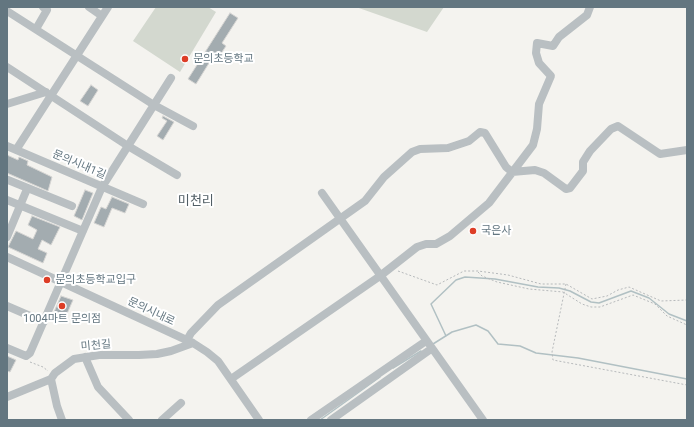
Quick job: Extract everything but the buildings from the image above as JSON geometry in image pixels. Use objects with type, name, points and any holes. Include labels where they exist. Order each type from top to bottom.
[{"type":"street","points":[[36,29],[47,10],[43,7]]},
{"type":"street","points":[[89,7],[102,16]]},
{"type":"street","points":[[16,150],[48,94],[76,56],[108,7]]},
{"type":"street","points":[[231,379],[380,276],[417,247],[426,244],[436,244],[450,236],[489,203],[533,145],[538,129],[539,104],[551,76],[538,63],[536,53],[537,43],[554,46],[559,37],[587,15],[590,7]]},
{"type":"street","points":[[7,11],[76,56],[193,126]]},
{"type":"street","points":[[7,66],[128,146],[177,175]]},
{"type":"street","points":[[7,348],[26,356],[30,353],[102,187],[171,78]]},
{"type":"street","points":[[7,104],[48,94]]},
{"type":"street","points":[[190,342],[191,333],[218,305],[365,201],[384,177],[412,152],[420,148],[448,148],[469,141],[480,132],[485,133],[506,167],[512,172],[535,170],[544,173],[566,189],[570,188],[583,171],[583,162],[590,151],[611,130],[618,126],[660,154],[687,150]]},
{"type":"street","name":"문의시내1길","points":[[7,146],[143,204]]},
{"type":"street","points":[[8,180],[72,206]]},
{"type":"street","points":[[7,237],[27,189]]},
{"type":"street","points":[[322,193],[428,345],[483,420]]},
{"type":"street","points":[[7,200],[83,231]]},
{"type":"street","name":"문의시내로","points":[[7,257],[62,281],[190,342],[218,361],[259,420]]},
{"type":"street","points":[[7,306],[44,322]]},
{"type":"street","name":"미천길","points":[[50,375],[74,359],[99,355],[158,354],[172,351],[190,342]]},
{"type":"street","points":[[312,420],[428,345]]},
{"type":"street","points":[[331,420],[428,345]]},
{"type":"street","points":[[84,357],[98,387],[129,420]]},
{"type":"street","points":[[7,397],[50,375],[57,406],[62,420]]},
{"type":"street","points":[[162,420],[181,403]]},
{"type":"path","points":[[390,268],[437,285],[464,271],[478,271],[508,275],[541,284],[565,285],[592,299],[607,296],[618,290],[629,287],[661,301],[687,300]]},
{"type":"path","points":[[478,271],[482,276],[490,280],[529,289],[563,292],[582,304],[591,307],[600,307],[633,295],[655,304],[667,316],[687,325]]},
{"type":"path","points":[[565,285],[552,352],[553,360],[564,364],[687,385]]},
{"type":"path","points":[[28,362],[36,363],[50,375]]},
{"type":"shaded area","points":[[156,7],[208,7],[216,12],[180,72],[133,41]]},
{"type":"shaded area","points":[[356,7],[444,7],[427,32]]},
{"type":"waterway","points":[[446,336],[431,304],[456,280],[465,277],[495,279],[538,287],[559,288],[570,291],[591,302],[599,303],[631,291],[649,298],[669,314],[687,321]]},
{"type":"waterway","points":[[433,344],[452,332],[476,325],[488,331],[498,344],[520,346],[536,353],[578,358],[687,379]]},
{"type":"waterway","points":[[393,368],[421,351]]},
{"type":"waterway","points":[[320,420],[380,377]]},
{"type":"place","name":"문의초등학교","points":[[185,59]]},
{"type":"place","name":"국은사","points":[[473,231]]},
{"type":"place","name":"문의초등학교입구","points":[[47,280]]},
{"type":"place","name":"1004마트 문의점","points":[[62,306]]},
{"type":"district","name":"미천리","points":[[196,202]]}]
